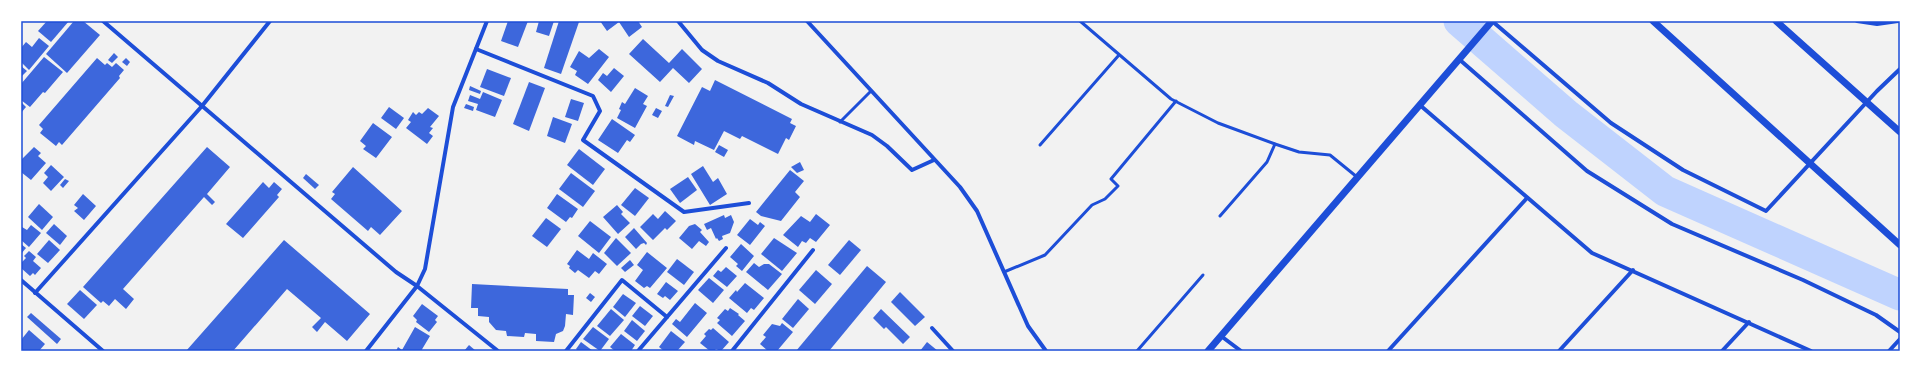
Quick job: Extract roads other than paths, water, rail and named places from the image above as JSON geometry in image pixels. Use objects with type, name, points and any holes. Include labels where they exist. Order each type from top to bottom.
[{"type":"street","points":[[103,21],[396,272],[417,286],[498,351]]},
{"type":"street","points":[[36,293],[202,106],[270,21]]},
{"type":"street","points":[[366,351],[417,286],[425,269],[453,107],[487,21]]},
{"type":"street","points":[[678,21],[702,50],[718,61],[768,83],[801,104],[872,135],[887,146],[912,170],[934,160]]},
{"type":"street","points":[[807,21],[960,187],[977,210],[1028,326],[1046,351]]},
{"type":"street","points":[[1653,21],[1900,245]]},
{"type":"street","points":[[1776,21],[1900,132]]},
{"type":"street","points":[[1857,21],[1877,24],[1898,21]]},
{"type":"street","points":[[1208,351],[1421,106],[1490,23],[1611,123],[1683,170],[1766,211],[1867,102],[1900,69]]},
{"type":"street","points":[[476,49],[593,96],[600,111],[583,140],[684,212],[749,203]]},
{"type":"street","points":[[1460,60],[1587,172],[1666,220],[1876,315],[1900,332]]},
{"type":"street","points":[[1421,106],[1592,253],[1633,270],[1811,351]]},
{"type":"street","points":[[1388,351],[1527,198]]},
{"type":"street","points":[[638,351],[726,248]]},
{"type":"street","points":[[732,351],[813,250]]},
{"type":"street","points":[[1559,351],[1633,270]]},
{"type":"street","points":[[21,280],[103,351]]},
{"type":"street","points":[[566,351],[622,280],[667,317]]},
{"type":"street","points":[[1722,351],[1749,322]]},
{"type":"street","points":[[932,328],[953,351]]},
{"type":"street","points":[[1221,336],[1242,351]]},
{"type":"street","points":[[1889,351],[1900,339]]},
{"type":"lane","points":[[1080,21],[1171,99],[1218,122],[1275,144],[1300,152],[1330,155],[1358,178]]},
{"type":"lane","points":[[1040,145],[1119,55]]},
{"type":"lane","points":[[840,122],[871,90]]},
{"type":"lane","points":[[1004,272],[1045,255],[1092,206],[1105,198],[1118,186],[1111,179],[1176,101]]},
{"type":"lane","points":[[1220,216],[1267,162],[1275,144]]},
{"type":"lane","points":[[1137,351],[1203,275]]},
{"type":"waterway","points":[[1459,21],[1566,114],[1665,191],[1900,295]]}]
